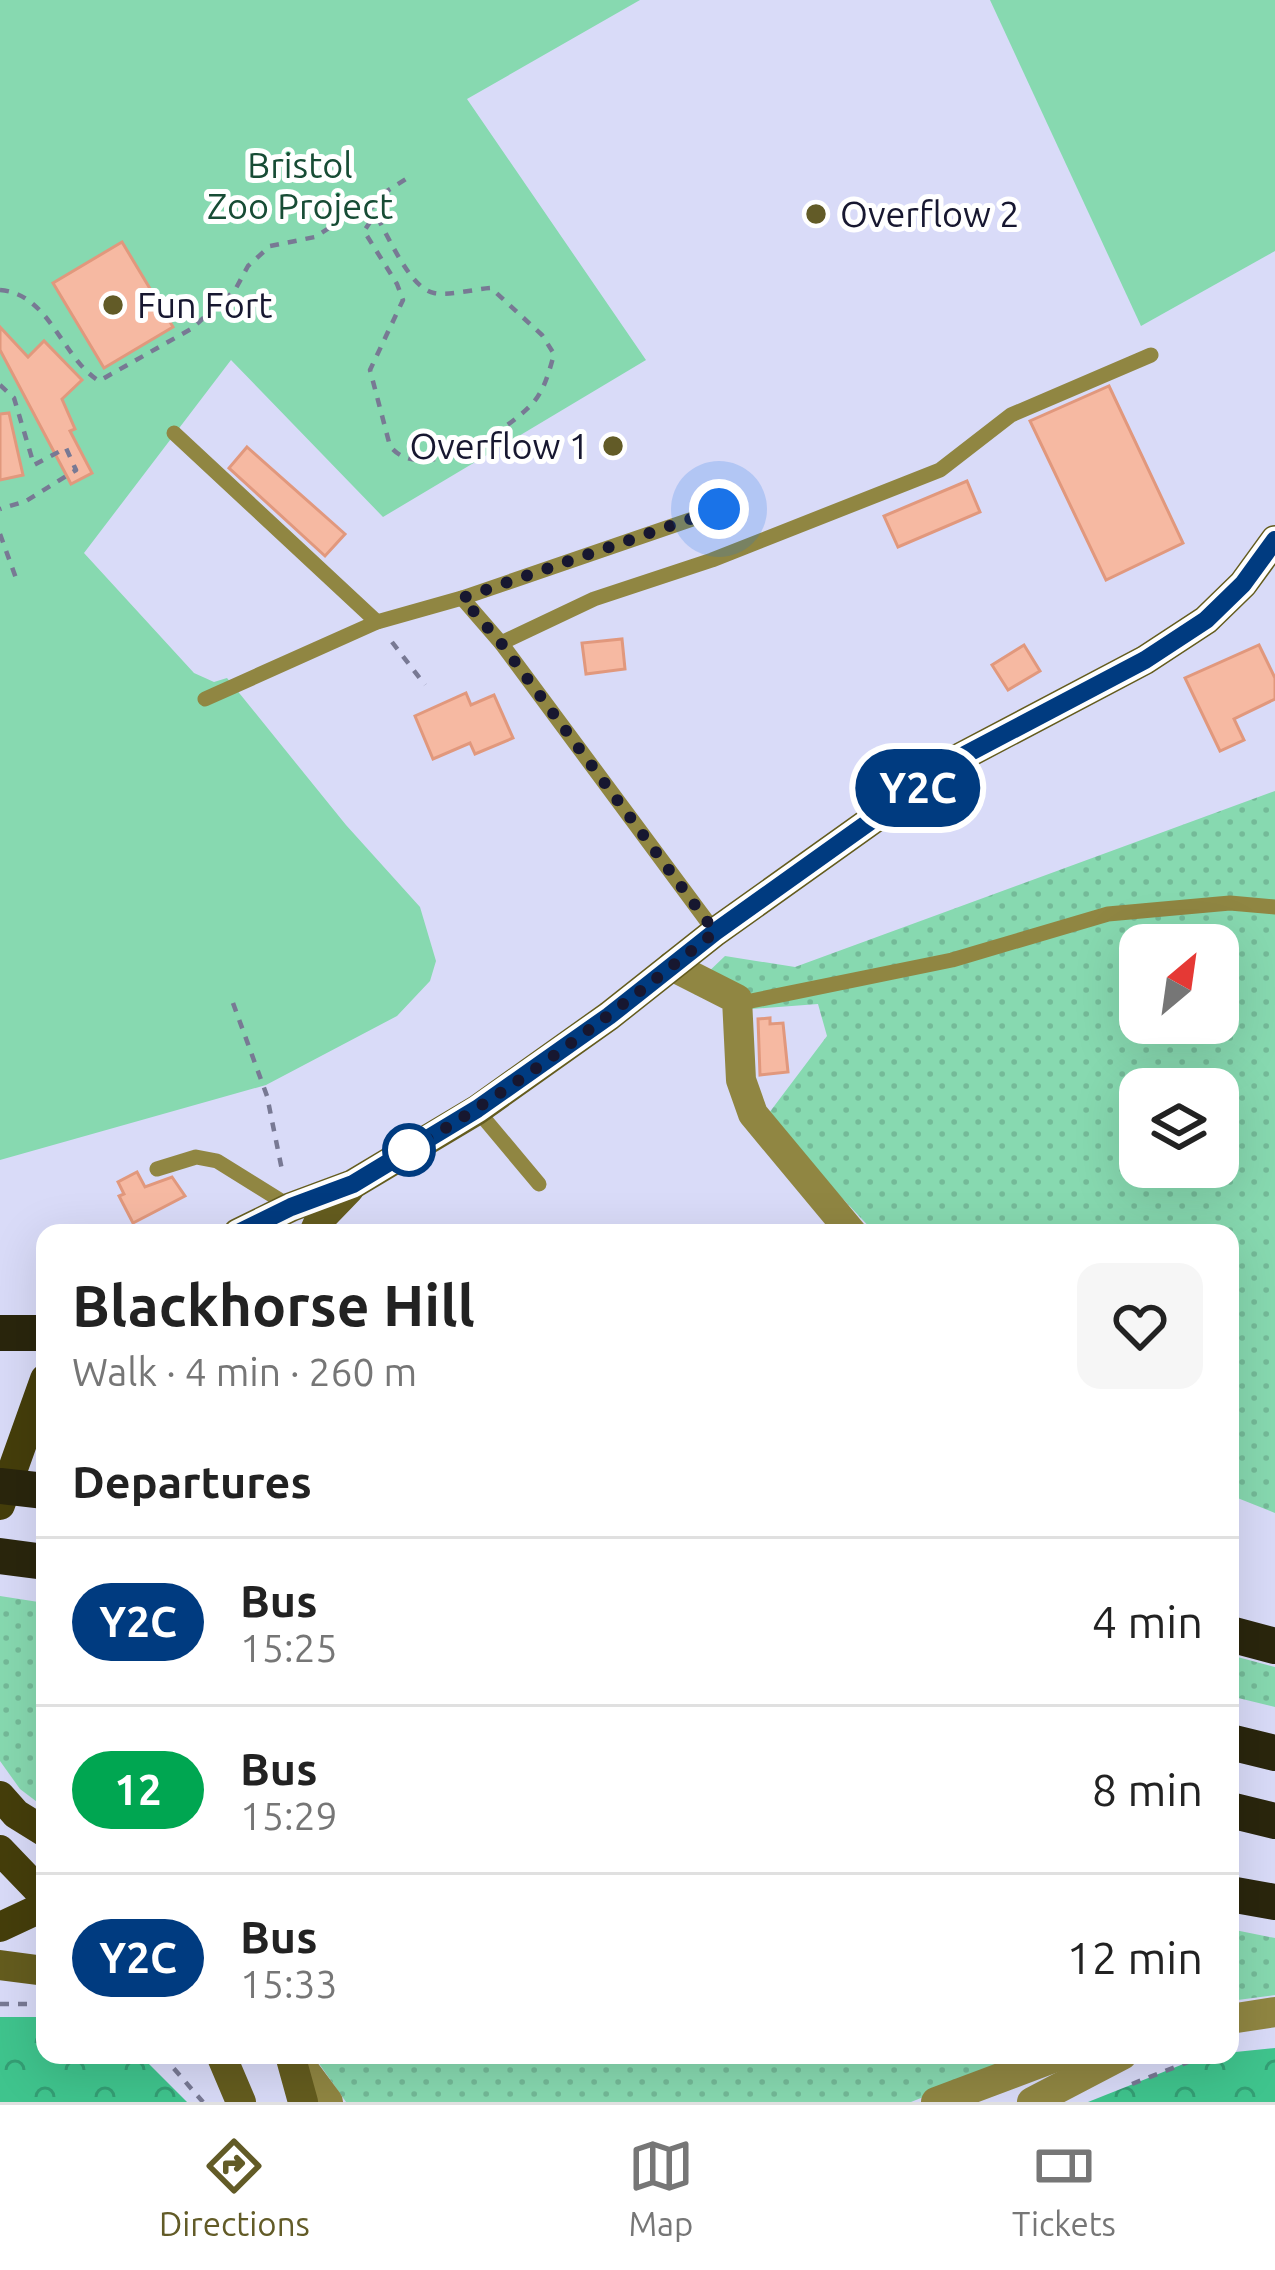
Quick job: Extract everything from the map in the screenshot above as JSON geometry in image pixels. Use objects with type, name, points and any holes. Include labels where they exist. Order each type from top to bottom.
[{"type":"highway","points":[[0,1334],[36,1333]]},
{"type":"highway","points":[[0,1486],[36,1490]]},
{"type":"highway","points":[[0,1556],[36,1561]]},
{"type":"highway","points":[[1239,1636],[1275,1646]]},
{"type":"highway","points":[[1239,1744],[1275,1753]]},
{"type":"highway","points":[[1239,1812],[1275,1820]]},
{"type":"highway","points":[[1239,1896],[1275,1902]]},
{"type":"main road","points":[[256,1224],[353,1184],[477,1109],[959,758],[1145,660],[1206,620],[1243,584],[1275,540]]},
{"type":"main road","points":[[318,1224],[353,1184]]},
{"type":"main road","points":[[0,1504],[36,1404]]},
{"type":"main road","points":[[8,1805],[36,1829]]},
{"type":"main road","points":[[0,1850],[36,1888]]},
{"type":"main road","points":[[0,1927],[36,1910]]},
{"type":"main road","points":[[0,1965],[36,1970]]},
{"type":"main road","points":[[210,2064],[238,2095]]},
{"type":"main road","points":[[224,2064],[238,2095]]},
{"type":"main road","points":[[294,2064],[303,2102]]},
{"type":"street","points":[[672,966],[737,999],[741,1080],[753,1114],[844,1224]]},
{"type":"street","points":[[1239,2018],[1275,2012]]},
{"type":"street","points":[[299,2064],[328,2102]]},
{"type":"street","points":[[936,2102],[990,2090],[1043,2064]]},
{"type":"street","points":[[1044,2098],[1106,2064]]},
{"type":"lane","points":[[501,643],[594,599],[712,560],[940,470],[1011,415],[1151,355]]},
{"type":"lane","points":[[174,433],[377,622]]},
{"type":"lane","points":[[206,699],[377,622],[462,598],[719,509]]},
{"type":"lane","points":[[462,598],[501,643],[715,932]]},
{"type":"lane","points":[[737,999],[746,1002],[952,960],[1108,914],[1230,903],[1275,907]]},
{"type":"lane","points":[[477,1109],[539,1184]]},
{"type":"lane","points":[[157,1169],[196,1156],[217,1160],[291,1207]]},
{"type":"path","points":[[0,290],[26,299],[49,320],[86,373],[99,381],[190,329],[235,290],[248,266],[270,246],[315,237],[409,178]]},
{"type":"path","points":[[368,202],[376,213],[414,282],[433,293],[491,288],[542,335],[554,354],[533,403],[503,429],[446,457],[407,459],[396,454],[372,387],[370,370],[403,301],[364,231],[376,213]]},
{"type":"path","points":[[0,385],[14,398],[34,464],[65,448],[76,470],[26,500],[0,509]]},
{"type":"path","points":[[0,534],[17,581]]},
{"type":"path","points":[[377,622],[424,686]]},
{"type":"path","points":[[233,1003],[267,1096],[291,1207]]},
{"type":"path","points":[[0,2004],[36,2004]]},
{"type":"path","points":[[170,2064],[203,2102]]},
{"type":"path","points":[[1127,2086],[1183,2064]]},
{"type":"green space","name":"Bristol Zoo Project","points":[[0,0],[640,0],[467,99],[646,360],[383,517],[231,360],[84,553],[194,673],[214,682],[227,678],[346,825],[420,907],[436,961],[430,981],[397,1016],[266,1085],[0,1160]]},
{"type":"green space","points":[[990,0],[1275,0],[1275,251],[1141,326]]},
{"type":"green space","points":[[1275,791],[1275,1513],[1239,1499],[1239,1224],[867,1224],[766,1117],[827,1036],[818,1004],[738,1010],[694,994],[703,977],[725,956],[795,967]]},
{"type":"green space","points":[[0,1596],[36,1602],[36,1801],[20,1789],[0,1761]]},
{"type":"green space","points":[[1239,1657],[1275,1667],[1275,1707],[1239,1698]]},
{"type":"green space","points":[[1239,1931],[1275,1938],[1275,1995],[1239,2000]]},
{"type":"green space","points":[[0,2017],[36,2017],[36,2064],[149,2064],[187,2102],[0,2102]]},
{"type":"green space","points":[[1275,2048],[1275,2102],[1088,2102],[1183,2064],[1239,2064],[1239,2052]]},
{"type":"green space","points":[[319,2064],[1006,2064],[911,2102],[346,2102]]},
{"type":"building","name":"Fun Fort","points":[[122,242],[173,327],[104,368],[53,283]]},
{"type":"building","points":[[0,327],[28,357],[44,341],[82,380],[62,399],[75,429],[70,431],[92,473],[71,484],[0,350]]},
{"type":"building","points":[[1109,386],[1183,543],[1106,580],[1030,421]]},
{"type":"building","points":[[9,413],[23,475],[0,480],[0,414]]},
{"type":"building","points":[[247,447],[345,534],[325,556],[229,468]]},
{"type":"building","points":[[967,481],[980,512],[898,547],[884,516]]},
{"type":"building","points":[[622,639],[625,669],[586,674],[582,643]]},
{"type":"building","points":[[1024,645],[1040,671],[1008,690],[992,665]]},
{"type":"building","points":[[1259,645],[1275,678],[1275,699],[1234,719],[1244,740],[1220,751],[1185,678]]},
{"type":"building","points":[[466,693],[471,705],[494,695],[513,738],[475,754],[470,743],[433,759],[415,716]]},
{"type":"building","points":[[770,1018],[770,1024],[783,1023],[788,1072],[760,1075],[758,1019]]},
{"type":"building","points":[[137,1172],[145,1187],[172,1177],[185,1196],[133,1223],[119,1196],[124,1194],[118,1182]]},
{"type":"bus line","name":"Y2C","points":[[256,1224],[353,1184],[477,1109],[959,758],[1145,660],[1206,620],[1243,584],[1275,540]]},
{"type":"place","name":"Overflow 2","points":[[816,214]]},
{"type":"place","name":"Fun Fort","points":[[113,305]]},
{"type":"place","name":"Overflow 1","points":[[613,446]]},
{"type":"route","points":[[409,1150],[477,1109],[609,1016],[715,932],[501,643],[462,598],[719,509]]}]
